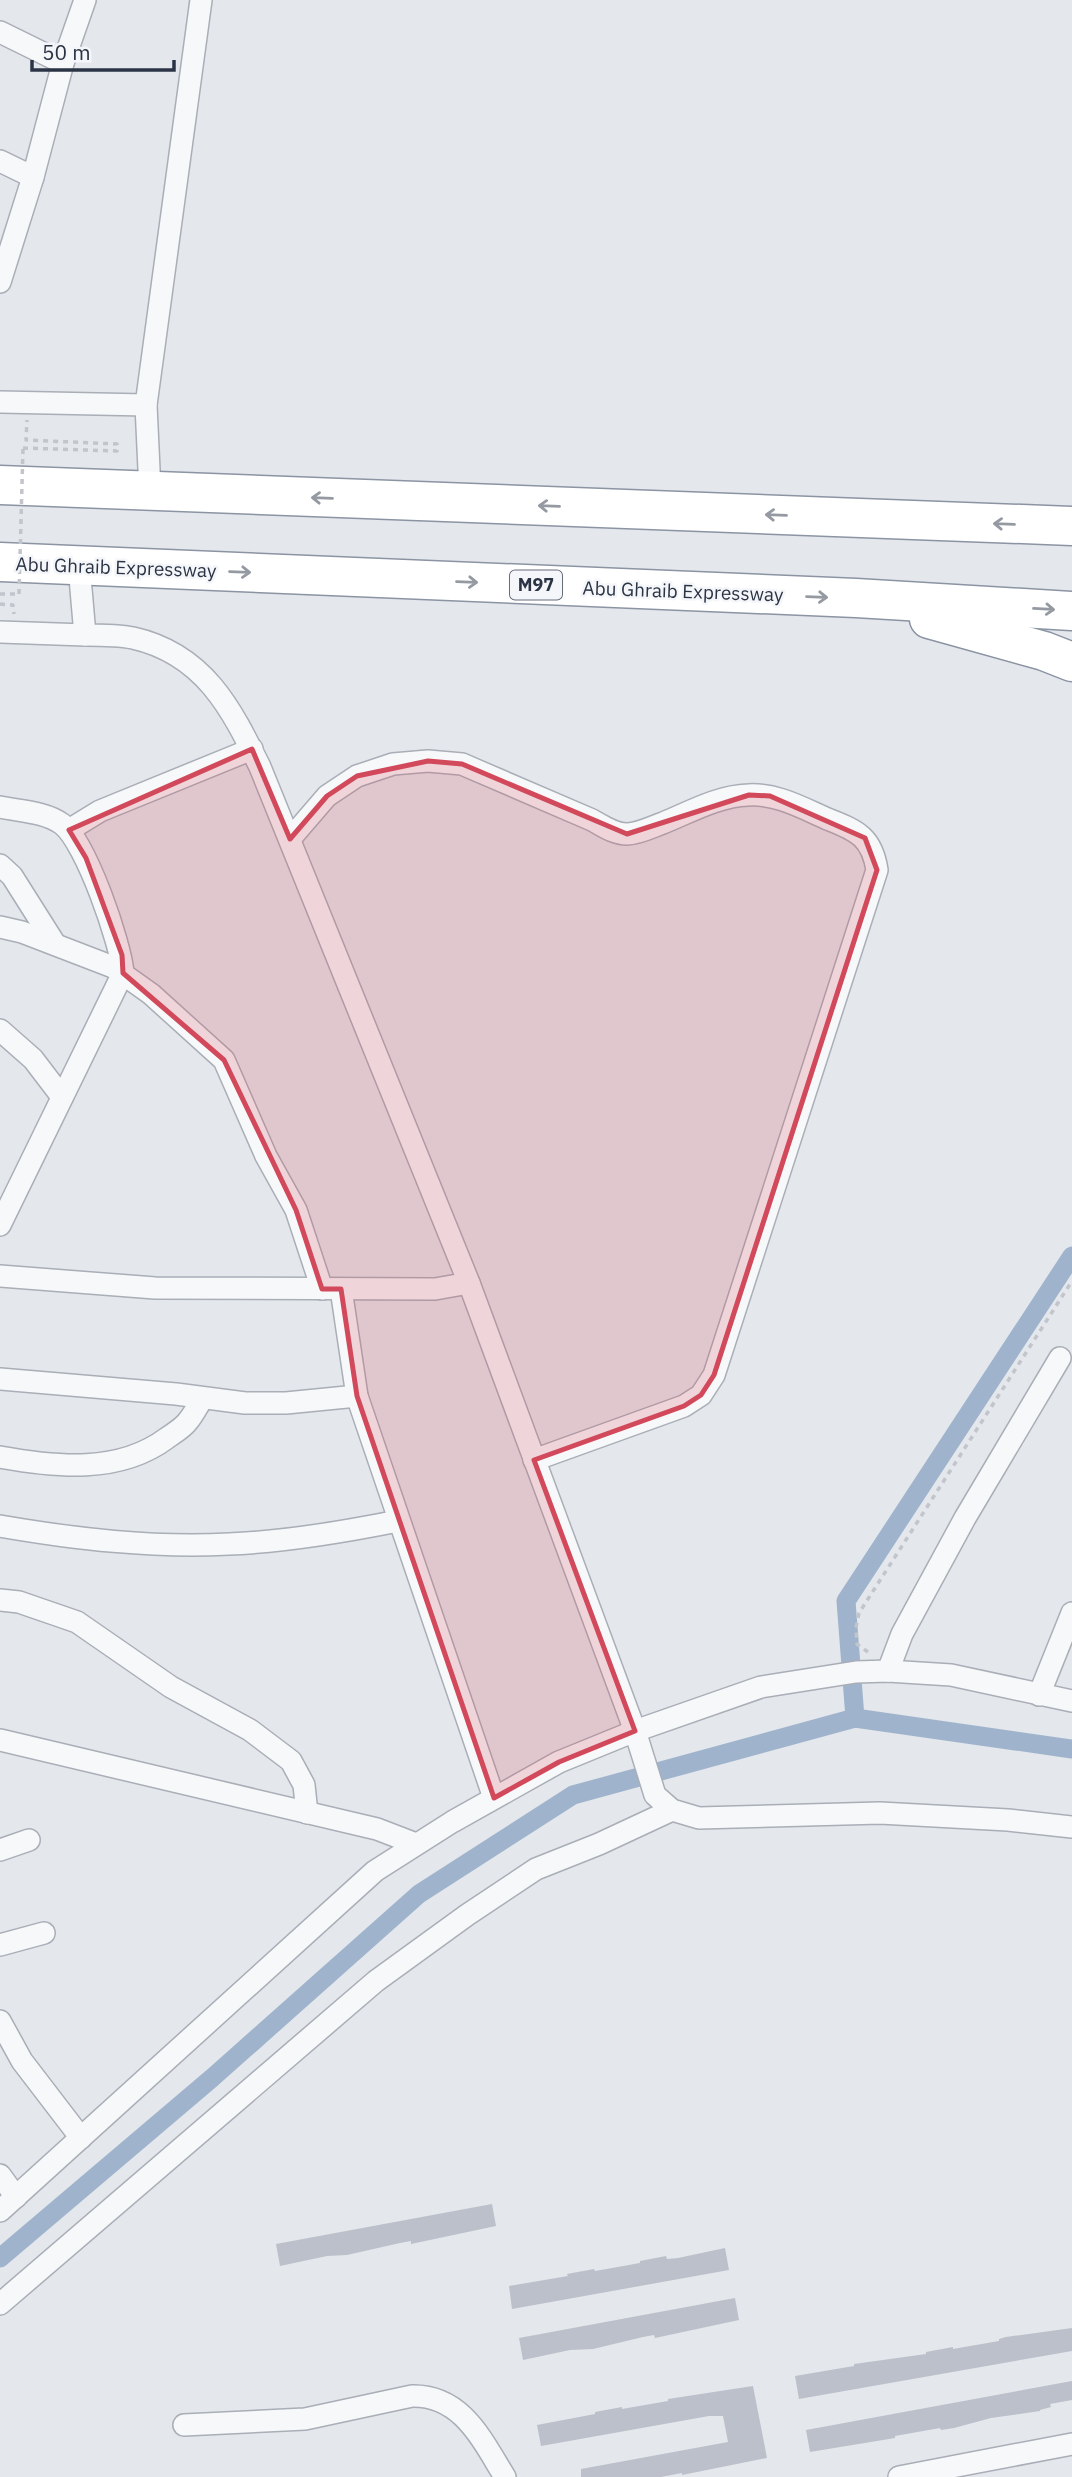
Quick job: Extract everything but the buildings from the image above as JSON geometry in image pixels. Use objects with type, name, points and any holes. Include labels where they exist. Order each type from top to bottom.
[{"type":"highway","points":[[0,485],[1072,526]]},
{"type":"highway","name":"Abu Ghraib Expressway","points":[[9,578],[79,566],[856,598],[1072,611]]},
{"type":"highway","points":[[856,598],[1044,651],[1072,662]]},
{"type":"street","points":[[1,275],[33,177],[63,63],[85,0]]},
{"type":"street","points":[[150,491],[146,405],[201,0]]},
{"type":"street","points":[[0,33],[63,63]]},
{"type":"street","points":[[0,161],[33,177]]},
{"type":"street","points":[[0,402],[146,405]]},
{"type":"street","points":[[79,566],[85,635]]},
{"type":"street","points":[[0,632],[133,638],[163,649],[191,666],[215,687],[229,706],[252,749],[290,839],[469,1283],[635,1731],[654,1795],[672,1810],[699,1818],[880,1813],[1072,1826]]},
{"type":"street","points":[[69,830],[100,811],[252,749]]},
{"type":"street","points":[[290,839],[327,796],[357,776],[393,764],[428,761],[462,764],[609,829],[627,834],[648,829],[725,798],[769,796],[845,826],[865,838],[874,851],[877,870],[714,1375],[701,1395],[684,1406],[534,1460]]},
{"type":"street","points":[[0,807],[45,817],[60,822],[69,830],[86,858],[122,955],[123,973],[1,1218]]},
{"type":"street","points":[[0,865],[12,876],[55,944]]},
{"type":"street","points":[[0,927],[22,932],[113,967],[151,994],[224,1060],[266,1156],[296,1210],[331,1289],[357,1396],[494,1798]]},
{"type":"street","points":[[0,1030],[33,1059],[62,1097]]},
{"type":"street","points":[[0,1276],[155,1288],[435,1289],[469,1283]]},
{"type":"street","points":[[863,1672],[902,1634],[965,1518],[1060,1358]]},
{"type":"street","points":[[0,1379],[244,1403],[286,1403],[357,1396]]},
{"type":"street","points":[[0,1457],[64,1465],[121,1461],[139,1456],[187,1423],[203,1398]]},
{"type":"street","points":[[0,1526],[118,1543],[218,1545],[299,1537],[398,1521]]},
{"type":"street","points":[[0,1600],[19,1602],[76,1622],[171,1687],[250,1730],[291,1760],[304,1785],[307,1813]]},
{"type":"street","points":[[1038,1695],[1072,1613]]},
{"type":"street","points":[[0,2175],[8,2204],[375,1871],[416,1844],[559,1762],[635,1731],[761,1687],[863,1672],[951,1675],[1072,1701]]},
{"type":"street","points":[[0,1740],[377,1829],[416,1844]]},
{"type":"street","points":[[0,2304],[376,1981],[467,1915],[536,1870],[672,1810]]},
{"type":"street","points":[[0,1850],[29,1840]]},
{"type":"street","points":[[0,1945],[44,1933]]},
{"type":"street","points":[[0,2021],[22,2061],[81,2138]]},
{"type":"street","points":[[184,2425],[305,2419],[412,2396],[425,2396],[451,2404],[461,2413],[505,2477]]},
{"type":"street","points":[[899,2477],[1072,2444]]},
{"type":"path","points":[[0,594],[9,578],[23,448],[117,450],[117,444],[26,440]]},
{"type":"path","points":[[0,604],[13,605]]},
{"type":"path","points":[[863,1672],[868,1651],[857,1644],[859,1613],[1072,1281]]},
{"type":"highlighted area","points":[[252,749],[290,839],[327,796],[357,776],[428,761],[462,764],[627,834],[749,795],[770,796],[865,838],[877,870],[714,1375],[701,1395],[684,1406],[534,1460],[635,1731],[559,1762],[494,1798],[357,1396],[341,1289],[322,1289],[296,1210],[224,1060],[123,973],[122,955],[86,858],[69,830]]},
{"type":"waterway","points":[[855,1718],[846,1601],[1072,1256]]},
{"type":"waterway","points":[[0,2258],[212,2078],[419,1894],[573,1795],[855,1718],[1072,1749]]}]
